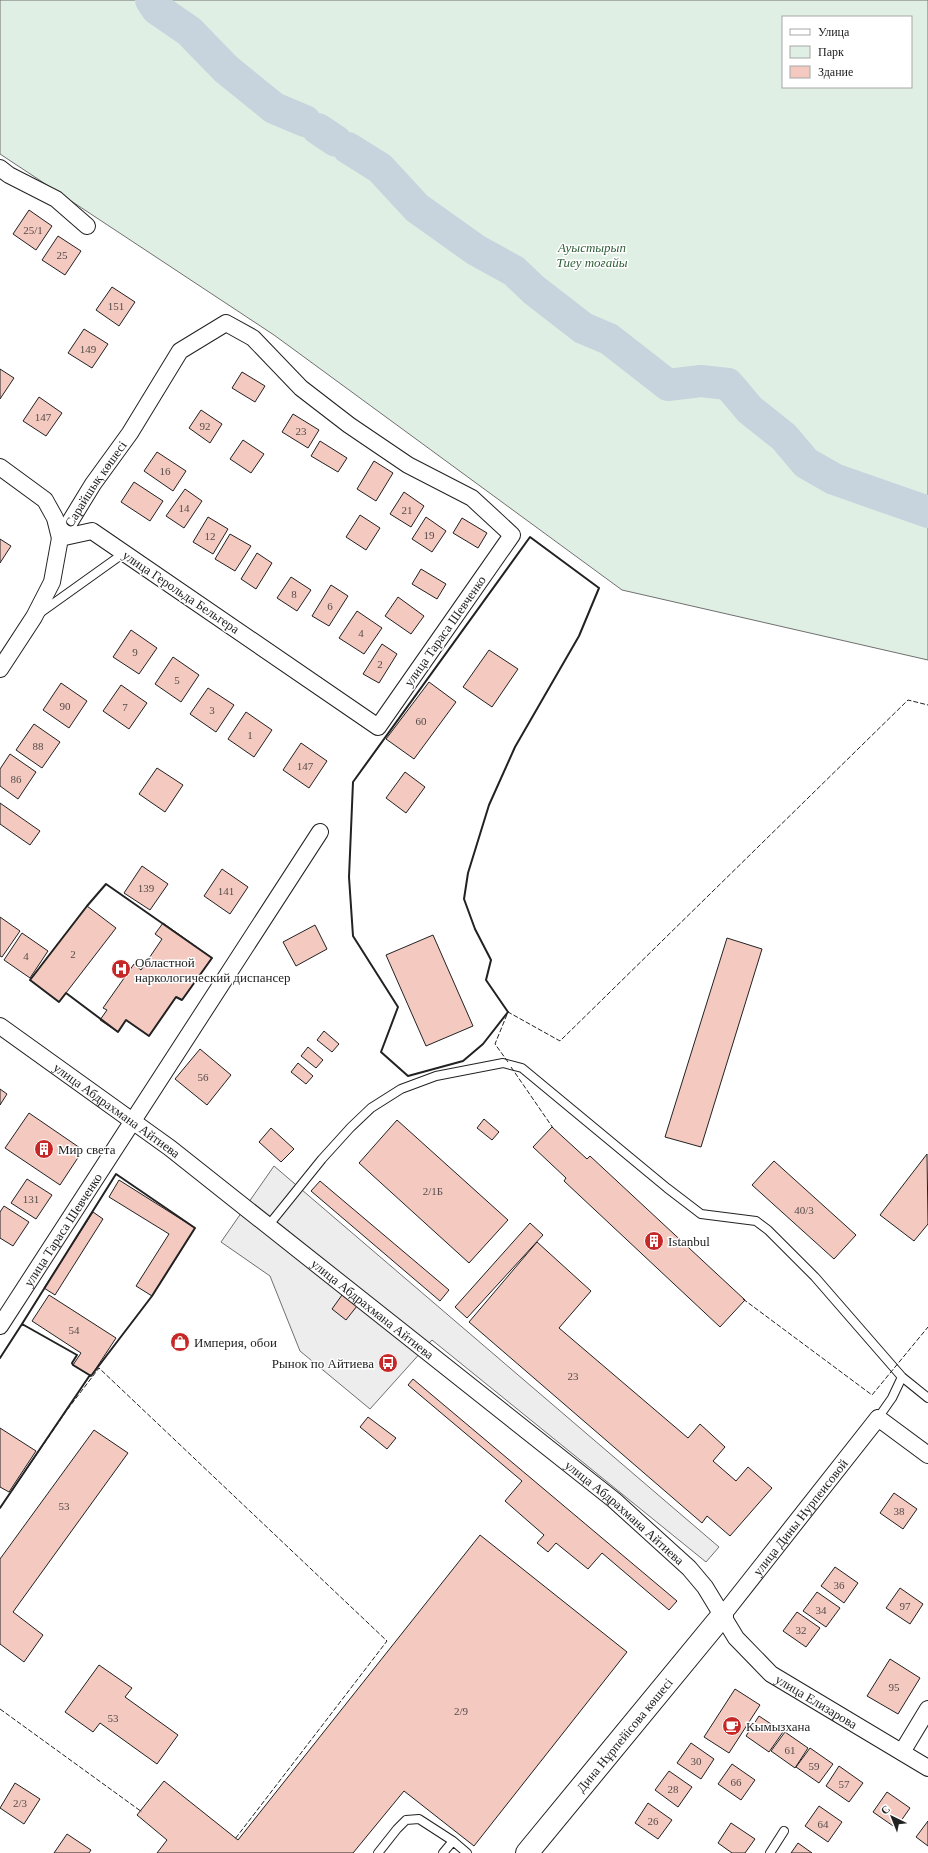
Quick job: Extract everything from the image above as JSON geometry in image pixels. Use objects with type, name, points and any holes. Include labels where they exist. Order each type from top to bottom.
[{"type":"street","points":[[0,168],[9,175],[56,199],[87,226]]},
{"type":"street","name":"Сарайшық көшесі","points":[[0,670],[34,617],[52,582],[60,538],[93,484],[130,433],[180,351],[226,323],[253,338],[301,388],[349,425],[408,465],[472,498],[512,535]]},
{"type":"street","points":[[0,467],[45,500],[56,518],[60,538]]},
{"type":"street","name":"улица Герольда Бельгера","points":[[60,538],[92,531],[378,727]]},
{"type":"street","name":"улица Тараса Шевченко","points":[[378,727],[512,535]]},
{"type":"street","name":"улица Тараса Шевченко","points":[[0,1326],[320,832]]},
{"type":"street","name":"улица Абдрахмана Айтиева","points":[[0,1026],[133,1120],[619,1505],[689,1568],[705,1587],[722,1616]]},
{"type":"street","points":[[878,1418],[928,1455]]},
{"type":"street","name":"улица Дины Нурпеисовой","points":[[722,1616],[878,1418]]},
{"type":"street","name":"улица Елизарова","points":[[722,1616],[736,1638],[771,1674],[928,1768]]},
{"type":"street","name":"Дина Нұрпейісова көшесі","points":[[527,1853],[722,1616]]},
{"type":"street","points":[[902,1752],[928,1709]]},
{"type":"lane","points":[[34,617],[124,553]]},
{"type":"lane","points":[[268,1226],[322,1158],[351,1126],[371,1108],[400,1089],[436,1076],[503,1063],[522,1068],[667,1188],[701,1214],[756,1222],[768,1230],[815,1277],[902,1377],[928,1398]]},
{"type":"lane","points":[[878,1418],[892,1398],[902,1377]]},
{"type":"lane","points":[[378,1853],[406,1820],[419,1818],[453,1841],[467,1853]]},
{"type":"lane","points":[[770,1853],[784,1831]]},
{"type":"lane","points":[[444,1853],[453,1841]]},
{"type":"green space","name":"Ауыстырып Тиеу тоғайы","points":[[0,0],[928,0],[928,660],[622,590],[274,335],[0,154]]},
{"type":"shaded area","points":[[274,1166],[719,1547],[706,1562],[432,1340],[370,1409],[300,1351],[270,1276],[221,1242]]},
{"type":"building","points":[[29,210],[52,226],[36,250],[13,234]]},
{"type":"building","points":[[58,236],[81,251],[65,275],[42,260]]},
{"type":"building","points":[[112,287],[135,302],[119,326],[96,310]]},
{"type":"building","points":[[84,329],[108,344],[92,368],[68,353]]},
{"type":"building","points":[[0,369],[14,378],[0,399]]},
{"type":"building","points":[[242,372],[265,386],[255,402],[232,388]]},
{"type":"building","points":[[39,397],[62,413],[46,436],[23,421]]},
{"type":"building","points":[[201,410],[222,424],[210,443],[189,428]]},
{"type":"building","points":[[293,414],[319,430],[308,448],[282,432]]},
{"type":"building","points":[[243,440],[264,454],[251,473],[230,459]]},
{"type":"building","points":[[320,441],[347,458],[338,472],[311,456]]},
{"type":"building","points":[[157,452],[186,471],[173,491],[144,471]]},
{"type":"building","points":[[374,461],[393,473],[376,501],[357,489]]},
{"type":"building","points":[[134,482],[163,501],[150,521],[121,502]]},
{"type":"building","points":[[185,489],[202,501],[184,528],[166,516]]},
{"type":"building","points":[[404,492],[424,506],[411,527],[390,514]]},
{"type":"building","points":[[360,515],[380,528],[366,550],[346,537]]},
{"type":"building","points":[[208,517],[228,529],[213,554],[193,542]]},
{"type":"building","points":[[426,517],[446,531],[432,552],[412,539]]},
{"type":"building","points":[[462,518],[487,533],[478,548],[453,533]]},
{"type":"building","points":[[230,534],[251,546],[235,571],[215,559]]},
{"type":"building","points":[[0,539],[11,546],[0,563]]},
{"type":"building","points":[[257,553],[272,563],[256,589],[241,579]]},
{"type":"building","points":[[421,569],[446,584],[437,599],[412,584]]},
{"type":"building","points":[[291,577],[311,590],[297,611],[277,598]]},
{"type":"building","points":[[331,585],[348,596],[329,626],[312,616]]},
{"type":"building","points":[[398,597],[424,616],[411,634],[385,616]]},
{"type":"building","points":[[357,611],[382,628],[364,654],[339,638]]},
{"type":"building","points":[[131,630],[157,648],[139,674],[113,657]]},
{"type":"building","points":[[382,644],[397,654],[379,683],[363,674]]},
{"type":"building","points":[[489,650],[518,669],[492,707],[463,687]]},
{"type":"building","points":[[173,657],[199,675],[181,702],[155,684]]},
{"type":"building","points":[[429,682],[456,702],[414,759],[386,739]]},
{"type":"building","points":[[61,683],[87,701],[69,728],[43,710]]},
{"type":"building","points":[[121,685],[147,703],[129,729],[103,711]]},
{"type":"building","points":[[208,688],[234,705],[216,732],[190,714]]},
{"type":"building","points":[[246,712],[272,730],[254,757],[228,739]]},
{"type":"building","points":[[34,724],[60,742],[42,768],[16,750]]},
{"type":"building","points":[[301,743],[327,761],[309,788],[283,770]]},
{"type":"building","points":[[10,754],[36,772],[18,799],[0,786],[0,769]]},
{"type":"building","points":[[157,768],[183,785],[165,812],[139,794]]},
{"type":"building","points":[[405,772],[425,787],[406,813],[386,798]]},
{"type":"building","points":[[0,803],[40,831],[30,845],[0,824]]},
{"type":"building","points":[[142,866],[168,884],[150,910],[124,893]]},
{"type":"building","points":[[222,869],[248,887],[230,914],[204,896]]},
{"type":"building","points":[[87,906],[116,928],[59,1002],[30,980]]},
{"type":"building","points":[[0,917],[20,931],[2,957],[0,956]]},
{"type":"building","points":[[163,923],[212,958],[182,1000],[176,997],[149,1036],[126,1020],[118,1032],[100,1020],[107,1010],[103,1008],[134,964],[141,970],[162,939],[155,934]]},
{"type":"building","points":[[315,925],[327,949],[296,966],[283,942]]},
{"type":"building","points":[[22,933],[48,951],[30,978],[4,960]]},
{"type":"building","points":[[433,935],[473,1026],[426,1046],[386,955]]},
{"type":"building","points":[[727,938],[762,949],[701,1147],[665,1137]]},
{"type":"building","points":[[324,1031],[339,1044],[332,1052],[317,1040]]},
{"type":"building","points":[[308,1047],[323,1060],[316,1068],[301,1056]]},
{"type":"building","points":[[200,1049],[231,1075],[207,1105],[175,1079]]},
{"type":"building","points":[[298,1063],[313,1076],[306,1084],[291,1072]]},
{"type":"building","points":[[0,1089],[7,1094],[0,1105]]},
{"type":"building","name":"Мир света","points":[[29,1113],[83,1150],[60,1185],[5,1148]]},
{"type":"building","points":[[484,1119],[499,1132],[492,1140],[477,1128]]},
{"type":"building","points":[[397,1120],[508,1220],[469,1263],[359,1163]]},
{"type":"building","name":"Istanbul","points":[[552,1127],[587,1159],[590,1156],[745,1300],[720,1327],[564,1181],[566,1178],[533,1147]]},
{"type":"building","points":[[271,1128],[294,1149],[281,1162],[259,1142]]},
{"type":"building","points":[[927,1154],[928,1224],[914,1241],[880,1215]]},
{"type":"building","points":[[774,1161],[856,1235],[834,1259],[752,1185]]},
{"type":"building","points":[[27,1179],[52,1195],[36,1219],[11,1203]]},
{"type":"building","points":[[119,1180],[195,1228],[152,1296],[136,1286],[169,1234],[109,1197]]},
{"type":"building","points":[[320,1181],[449,1290],[440,1301],[311,1191]]},
{"type":"building","points":[[4,1206],[29,1222],[13,1246],[0,1238],[0,1212]]},
{"type":"building","points":[[93,1212],[103,1219],[55,1295],[44,1288]]},
{"type":"building","points":[[530,1223],[543,1235],[467,1318],[455,1307]]},
{"type":"building","points":[[537,1242],[591,1291],[559,1328],[688,1438],[700,1424],[725,1447],[713,1461],[736,1481],[748,1467],[772,1488],[730,1536],[707,1516],[702,1523],[469,1322]]},
{"type":"building","points":[[49,1295],[116,1338],[91,1376],[73,1365],[81,1353],[32,1321]]},
{"type":"building","points":[[342,1295],[357,1306],[346,1320],[332,1309]]},
{"type":"building","points":[[413,1379],[677,1601],[669,1610],[602,1553],[588,1569],[556,1543],[548,1552],[537,1543],[544,1535],[505,1501],[522,1481],[408,1385]]},
{"type":"building","points":[[368,1417],[396,1438],[387,1449],[360,1427]]},
{"type":"building","points":[[0,1428],[36,1451],[9,1492],[0,1487]]},
{"type":"building","points":[[94,1430],[128,1453],[13,1612],[43,1635],[24,1662],[0,1644],[0,1559]]},
{"type":"building","points":[[894,1493],[917,1509],[903,1529],[880,1513]]},
{"type":"building","points":[[480,1535],[627,1652],[474,1846],[404,1791],[353,1853],[157,1853],[167,1840],[137,1815],[164,1781],[238,1840]]},
{"type":"building","points":[[835,1567],[858,1583],[844,1603],[821,1586]]},
{"type":"building","points":[[900,1588],[923,1604],[910,1624],[886,1608]]},
{"type":"building","points":[[817,1592],[840,1608],[826,1627],[803,1611]]},
{"type":"building","points":[[797,1612],[820,1628],[806,1647],[783,1631]]},
{"type":"building","points":[[890,1659],[920,1678],[898,1714],[867,1696]]},
{"type":"building","points":[[99,1665],[132,1688],[125,1697],[178,1735],[157,1764],[100,1723],[93,1732],[65,1712]]},
{"type":"building","points":[[735,1689],[760,1705],[729,1753],[704,1737]]},
{"type":"building","points":[[759,1716],[783,1732],[769,1752],[746,1736]]},
{"type":"building","points":[[785,1732],[808,1748],[795,1768],[771,1751]]},
{"type":"building","points":[[691,1743],[714,1759],[701,1779],[677,1763]]},
{"type":"building","points":[[810,1748],[833,1764],[819,1783],[796,1767]]},
{"type":"building","points":[[732,1764],[755,1780],[741,1800],[718,1784]]},
{"type":"building","points":[[839,1766],[863,1783],[849,1802],[826,1786]]},
{"type":"building","points":[[669,1771],[692,1787],[678,1807],[655,1790]]},
{"type":"building","points":[[15,1783],[40,1799],[24,1824],[0,1808]]},
{"type":"building","points":[[887,1792],[910,1808],[896,1828],[873,1812]]},
{"type":"building","points":[[648,1803],[672,1820],[658,1839],[635,1823]]},
{"type":"building","points":[[819,1806],[842,1822],[828,1842],[805,1826]]},
{"type":"building","points":[[928,1821],[928,1846],[916,1837]]},
{"type":"building","points":[[731,1823],[755,1839],[745,1853],[732,1853],[718,1843]]},
{"type":"building","points":[[67,1834],[91,1850],[89,1853],[54,1853]]},
{"type":"building","points":[[798,1843],[812,1853],[791,1853]]},
{"type":"waterway","points":[[151,0],[157,9],[189,31],[226,69],[274,108],[305,121]]},
{"type":"waterway","points":[[318,129],[336,141]]},
{"type":"waterway","points":[[348,148],[380,168],[417,208],[476,250],[514,271],[534,290],[583,328],[609,339],[668,385],[701,381],[728,384],[750,410],[784,437],[806,463],[834,479],[928,512]]},
{"type":"fence","points":[[508,1062],[495,1044],[508,1012],[560,1041],[908,700],[928,705]]},
{"type":"fence","points":[[511,1067],[553,1128]]},
{"type":"fence","points":[[743,1299],[872,1395],[928,1327]]},
{"type":"fence","points":[[0,1508],[67,1410],[99,1368],[387,1641],[235,1839]]},
{"type":"fence","points":[[0,1709],[142,1812]]},
{"type":"wall","points":[[530,537],[599,588],[579,636],[515,747],[489,805],[468,873],[464,899],[475,929],[491,960],[486,980],[508,1012],[483,1044],[463,1061],[408,1076],[381,1052],[398,1007],[353,936],[349,877],[353,782],[530,537]]},
{"type":"wall","points":[[106,884],[212,958],[182,1000],[176,997],[149,1036],[126,1020],[118,1032],[66,993],[59,1002],[30,980],[87,906],[106,884]]},
{"type":"wall","points":[[116,1174],[195,1228],[152,1296],[91,1376],[73,1365],[72,1363],[77,1355],[22,1324],[116,1174]]},
{"type":"wall","points":[[0,1358],[22,1324],[23,1325]]},
{"type":"wall","points":[[0,1508],[90,1375]]},
{"type":"place","name":"Областной наркологический диспансер","points":[[121,969]]},
{"type":"place","name":"Мир света","points":[[44,1149]]},
{"type":"place","name":"Istanbul","points":[[654,1241]]},
{"type":"place","name":"Империя, обои","points":[[180,1342]]},
{"type":"place","name":"Рынок по Айтиева","points":[[388,1363]]},
{"type":"place","name":"Кымызхана","points":[[732,1726]]}]
